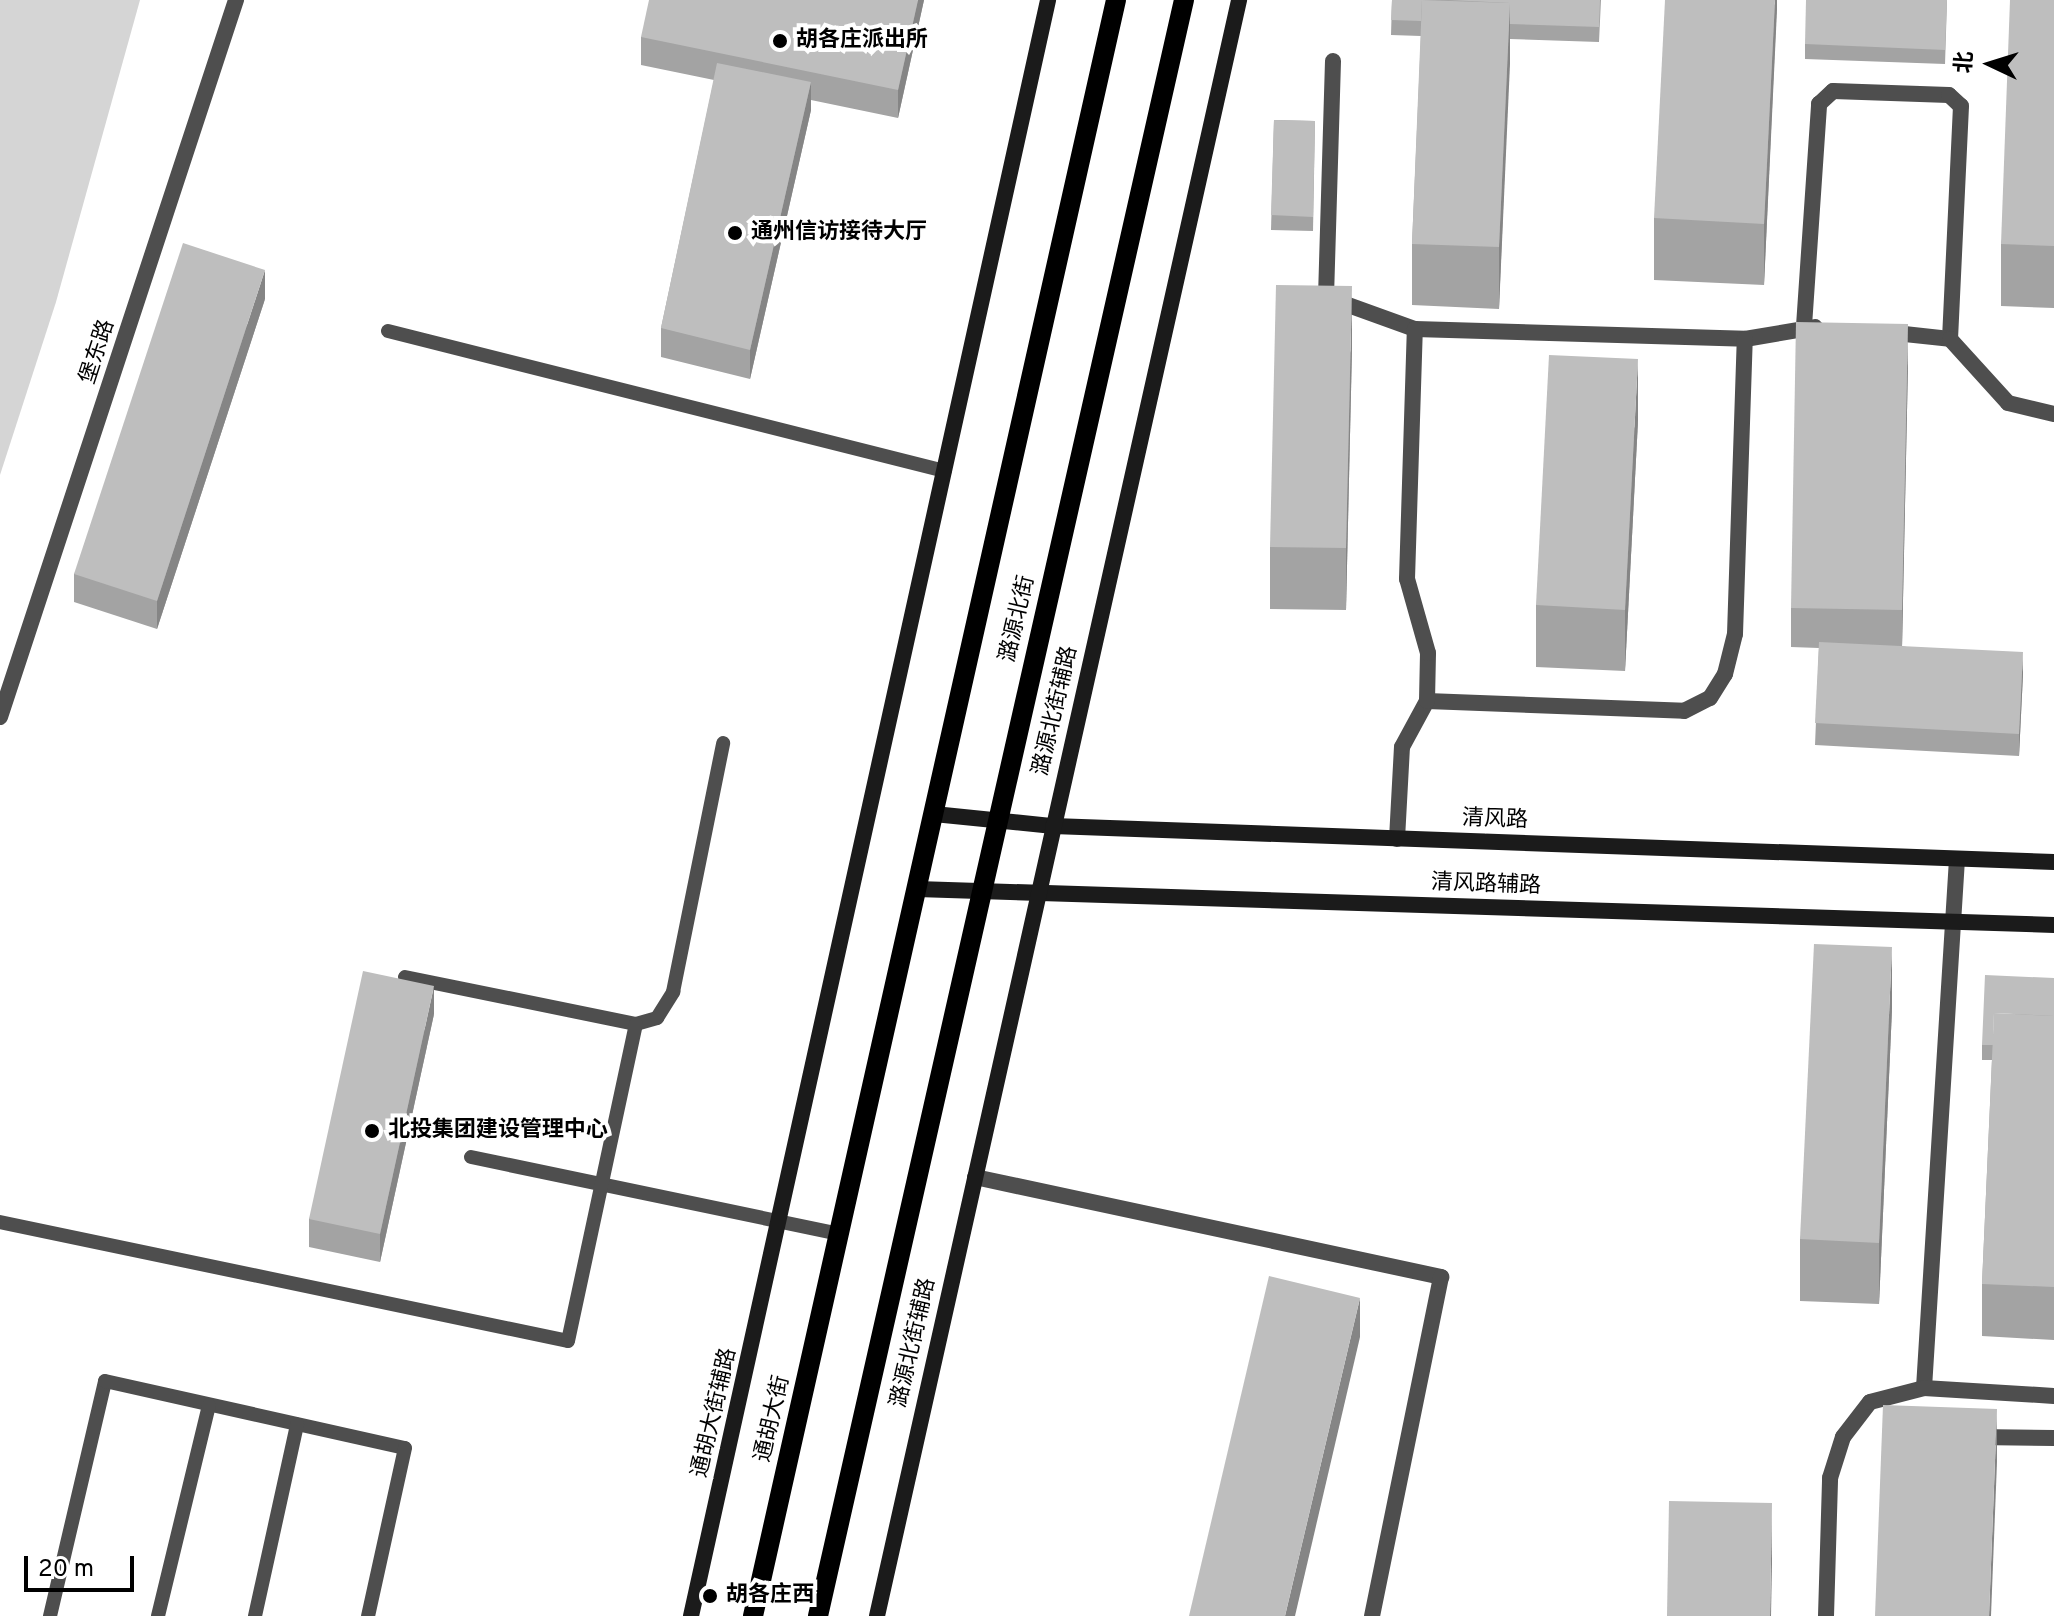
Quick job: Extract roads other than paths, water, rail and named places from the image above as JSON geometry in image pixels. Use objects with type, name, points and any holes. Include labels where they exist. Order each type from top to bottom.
[{"type":"main road","name":"潞源北街","points":[[840,1234],[1116,0]]},
{"type":"main road","name":"潞源北街","points":[[818,1616],[1184,0]]},
{"type":"main road","name":"通胡大街","points":[[753,1616],[840,1234]]},
{"type":"street","name":"堡东路","points":[[0,717],[236,0]]},
{"type":"street","points":[[779,1219],[1048,0]]},
{"type":"street","name":"潞源北街辅路","points":[[877,1616],[1239,0]]},
{"type":"street","points":[[1333,61],[1326,297],[1415,329],[1745,339],[1804,326],[1835,328]]},
{"type":"street","points":[[1804,326],[1819,104],[1833,91],[1949,95],[1961,106],[1950,339]]},
{"type":"street","points":[[1397,839],[1402,747],[1427,701],[1428,653],[1407,579],[1415,329]]},
{"type":"street","points":[[1867,330],[1950,339],[2008,403],[2054,414]]},
{"type":"street","points":[[1427,701],[1684,711],[1710,698],[1725,674],[1735,634],[1745,339]]},
{"type":"street","name":"清风路","points":[[934,814],[1053,826],[2054,862]]},
{"type":"street","points":[[1924,1388],[1957,859]]},
{"type":"street","name":"清风路辅路","points":[[917,889],[2054,925]]},
{"type":"street","points":[[975,1177],[1441,1277],[1372,1616]]},
{"type":"street","name":"通胡大街辅路","points":[[691,1616],[779,1219]]},
{"type":"street","points":[[1826,1616],[1830,1478],[1843,1437],[1870,1402],[1924,1388],[2054,1396]]},
{"type":"street","points":[[1966,1436],[2054,1438]]},
{"type":"lane","points":[[388,331],[945,471]]},
{"type":"lane","points":[[405,977],[636,1024],[657,1018],[673,992],[723,743]]},
{"type":"lane","points":[[0,1222],[568,1341],[636,1024]]},
{"type":"lane","points":[[471,1157],[840,1234]]},
{"type":"lane","points":[[50,1616],[105,1381],[405,1448],[368,1616]]},
{"type":"lane","points":[[158,1616],[209,1405]]},
{"type":"lane","points":[[255,1616],[297,1425]]},
{"type":"place","name":"胡各庄派出所","points":[[780,41]]},
{"type":"place","name":"通州信访接待大厅","points":[[735,233]]},
{"type":"place","name":"北投集团建设管理中心","points":[[372,1131]]},
{"type":"place","name":"胡各庄西","points":[[710,1596]]}]
